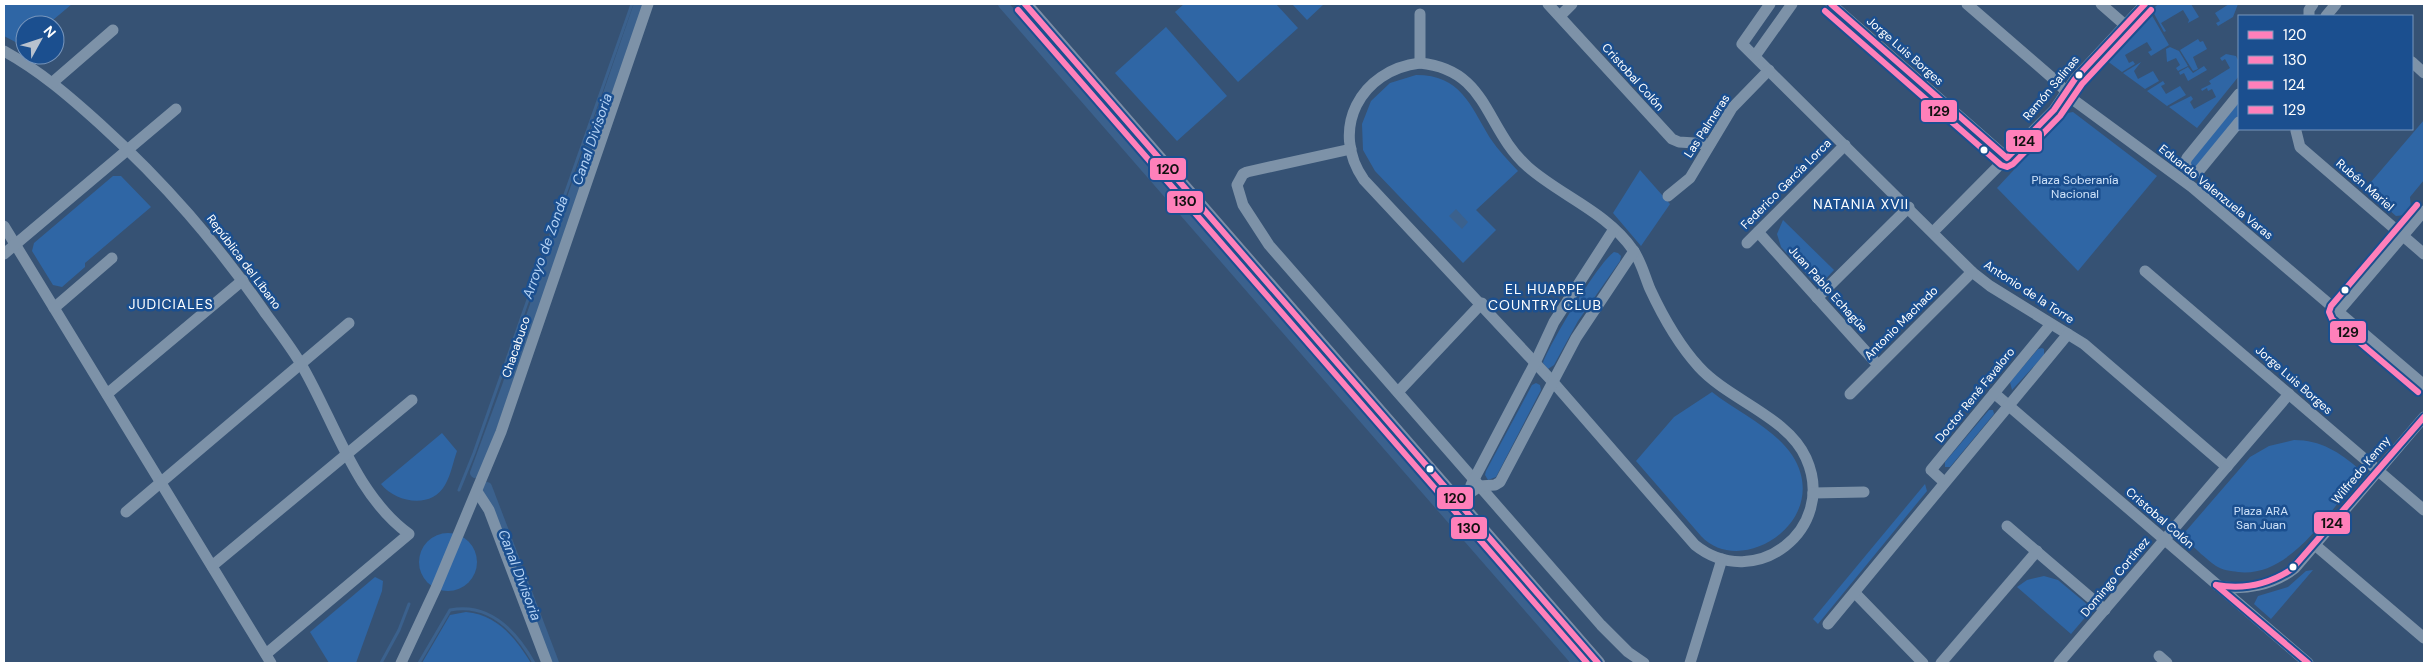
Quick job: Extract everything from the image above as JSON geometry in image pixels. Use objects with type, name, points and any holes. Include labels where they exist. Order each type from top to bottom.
[{"type":"main road","points":[[1025,4],[1462,498],[1598,663]]},
{"type":"street","name":"Chacabuco","points":[[401,663],[478,493],[524,367],[648,4]]},
{"type":"street","name":"Cristobal Colón","points":[[1548,4],[1672,139],[1679,142],[1710,144]]},
{"type":"street","points":[[1560,16],[1572,4]]},
{"type":"street","name":"Antonio de la Torre","points":[[1770,4],[1742,44],[1972,272],[1990,286],[2084,344],[2227,467]]},
{"type":"street","points":[[1755,56],[1792,4]]},
{"type":"street","name":"Jorge Luis Borges","points":[[1831,4],[2007,158]]},
{"type":"street","name":"Eduardo Valenzuela Varas","points":[[1967,4],[2057,82],[2066,93],[2181,179],[2424,385]]},
{"type":"street","points":[[2101,4],[2125,25]]},
{"type":"street","name":"Ramón Salinas","points":[[1933,232],[2054,110],[2075,79],[2145,4]]},
{"type":"street","points":[[2327,15],[2336,4]]},
{"type":"street","points":[[1420,14],[1420,62]]},
{"type":"street","points":[[53,82],[113,30]]},
{"type":"street","name":"República del Líbano","points":[[4,51],[31,66],[53,82],[128,149],[172,192],[215,242],[300,363],[378,506],[392,521],[409,534],[269,659]]},
{"type":"street","points":[[1420,62],[1448,68],[1466,81],[1481,98],[1504,141],[1515,154],[1534,172],[1614,229],[1634,252],[1657,304],[1677,338],[1708,376],[1735,398],[1776,423],[1792,438],[1805,456],[1810,468],[1813,493],[1808,517],[1796,536],[1778,552],[1750,562],[1722,559],[1703,552],[1687,537],[1482,303],[1364,180],[1356,168],[1351,149],[1351,122],[1365,92],[1386,72],[1398,66],[1420,62]]},
{"type":"street","points":[[2413,63],[2424,73]]},
{"type":"street","name":"Las Palmeras","points":[[1668,196],[1690,178],[1732,108],[1769,70]]},
{"type":"street","points":[[2238,95],[2187,158],[2185,166],[2193,173],[2198,172],[2238,123]]},
{"type":"street","points":[[4,254],[176,109]]},
{"type":"street","name":"Rubén Mariel","points":[[2296,131],[2300,147],[2424,254]]},
{"type":"street","name":"Federico García Lorca","points":[[1747,243],[1845,144]]},
{"type":"street","points":[[1351,149],[1243,174],[1237,184],[1238,193],[1249,215],[1269,245],[1601,625],[1628,652],[1644,663]]},
{"type":"street","points":[[2181,179],[2189,170]]},
{"type":"street","points":[[1817,298],[1909,208]]},
{"type":"street","points":[[2338,312],[2424,211]]},
{"type":"street","points":[[4,226],[269,659]]},
{"type":"street","points":[[1462,498],[1477,483],[1554,322],[1614,229]]},
{"type":"street","name":"Juan Pablo Echagüe","points":[[1758,232],[1878,365]]},
{"type":"street","points":[[1477,483],[1495,485],[1500,482],[1587,321],[1634,252]]},
{"type":"street","points":[[54,308],[112,258]]},
{"type":"street","name":"Jorge Luis Borges","points":[[2145,271],[2424,510]]},
{"type":"street","name":"Antonio Machado","points":[[1850,394],[1972,272]]},
{"type":"street","points":[[107,394],[243,280]]},
{"type":"street","points":[[1398,392],[1482,303]]},
{"type":"street","points":[[126,512],[349,322]]},
{"type":"street","name":"Doctor René Favaloro","points":[[1944,482],[1931,470],[2051,324]]},
{"type":"street","points":[[1828,624],[2068,334]]},
{"type":"street","name":"Cristobal Colón","points":[[1994,393],[2304,662]]},
{"type":"street","name":"Domingo Cortínez","points":[[2060,663],[2289,394]]},
{"type":"street","points":[[212,566],[412,400]]},
{"type":"street","name":"Wilfredo Kenny","points":[[2216,585],[2246,587],[2276,580],[2295,568],[2424,417]]},
{"type":"street","points":[[1813,493],[1864,492]]},
{"type":"street","points":[[478,493],[489,510],[547,663]]},
{"type":"street","points":[[2007,526],[2105,610]]},
{"type":"street","points":[[2315,545],[2424,638]]},
{"type":"street","points":[[1941,663],[2037,551]]},
{"type":"street","points":[[1690,663],[1722,559]]},
{"type":"street","points":[[1854,593],[1923,663]]},
{"type":"green space","points":[[4,4],[72,4],[59,15],[15,15],[15,42],[4,36]]},
{"type":"green space","points":[[1184,4],[1276,4],[1298,28],[1238,82],[1175,12]]},
{"type":"green space","points":[[1292,4],[1324,4],[1307,20]]},
{"type":"green space","points":[[2158,4],[2191,4],[2199,17],[2188,23],[2189,20],[2183,10],[2161,23],[2166,31],[2164,32],[2152,10]]},
{"type":"green space","points":[[2229,4],[2238,4],[2233,17],[2218,26],[2216,23],[2220,21],[2215,13]]},
{"type":"green space","points":[[2150,12],[2169,45],[2151,56],[2148,52],[2152,50],[2147,42],[2125,55],[2129,63],[2133,61],[2135,64],[2122,72],[2106,60]]},
{"type":"green space","points":[[1166,27],[1227,96],[1177,141],[1115,73]]},
{"type":"green space","points":[[2198,39],[2200,42],[2203,41],[2207,49],[2193,57],[2198,69],[2193,71],[2180,50]]},
{"type":"green space","points":[[2170,47],[2179,51],[2188,66],[2178,71],[2176,68],[2180,65],[2176,58],[2167,62],[2166,49]]},
{"type":"green space","points":[[2226,54],[2236,56],[2238,60],[2238,77],[2197,128],[2169,107],[2191,96],[2193,99],[2190,102],[2194,109],[2216,97],[2212,89],[2208,91],[2207,88],[2202,91],[2201,89],[2211,84],[2209,81],[2230,68],[2225,59],[2222,61],[2220,58]]},
{"type":"green space","points":[[2141,62],[2134,71],[2138,79],[2153,71],[2159,81],[2145,89],[2123,73]]},
{"type":"green space","points":[[2204,66],[2207,70],[2188,81],[2184,73],[2180,75],[2179,72],[2188,67],[2193,73]]},
{"type":"green space","points":[[1416,75],[1431,76],[1444,80],[1454,86],[1470,104],[1493,142],[1518,171],[1476,210],[1496,230],[1463,263],[1375,171],[1363,150],[1362,124],[1371,101],[1390,83]]},
{"type":"green space","points":[[2163,81],[2165,84],[2161,86],[2166,94],[2180,86],[2186,95],[2167,106],[2147,91]]},
{"type":"green space","points":[[2238,103],[2238,116],[2194,169],[2189,162]]},
{"type":"green space","name":"Plaza Soberanía Nacional","points":[[2073,112],[2157,176],[2078,271],[1997,188],[2067,113]]},
{"type":"green space","points":[[2424,120],[2424,180],[2410,197],[2411,208],[2405,215],[2396,216],[2365,189]]},
{"type":"green space","points":[[1640,170],[1670,204],[1641,246],[1613,213]]},
{"type":"green space","points":[[113,176],[121,176],[151,207],[85,263],[85,267],[62,287],[53,285],[32,251],[34,243]]},
{"type":"green space","points":[[1783,220],[1834,270],[1823,282],[1814,282],[1781,247],[1777,234]]},
{"type":"green space","points":[[1614,252],[1621,256],[1620,261],[1578,321],[1554,365],[1548,369],[1543,363],[1547,353],[1586,287]]},
{"type":"green space","points":[[2038,349],[2044,349],[2044,355],[2012,390],[2010,382]]},
{"type":"green space","points":[[1536,383],[1540,385],[1541,390],[1496,477],[1488,480],[1485,475],[1486,471],[1532,385]]},
{"type":"green space","points":[[1712,392],[1765,428],[1784,445],[1792,455],[1802,479],[1801,501],[1792,520],[1778,536],[1759,547],[1738,551],[1718,548],[1701,536],[1636,461],[1674,417]]},
{"type":"green space","points":[[1989,410],[1993,410],[1994,414],[1950,467],[1945,467],[1945,462]]},
{"type":"green space","points":[[442,433],[457,451],[449,477],[439,493],[432,498],[414,501],[396,496],[381,484]]},
{"type":"green space","name":"Plaza ARA San Juan","points":[[2294,440],[2313,442],[2329,448],[2359,469],[2360,476],[2307,540],[2275,565],[2257,571],[2238,572],[2216,566],[2187,541],[2186,531],[2250,457],[2269,446]]},
{"type":"green space","points":[[1925,484],[1927,491],[1818,624],[1813,619]]},
{"type":"green space","points":[[448,533],[459,535],[472,546],[477,562],[475,573],[464,586],[448,591],[437,589],[424,578],[419,562],[421,551],[432,538]]},
{"type":"green space","points":[[2313,570],[2271,619],[2254,604],[2258,596],[2288,587],[2306,571]]},
{"type":"green space","points":[[2044,576],[2058,580],[2088,605],[2088,614],[2071,634],[2017,587],[2027,580]]},
{"type":"green space","points":[[375,577],[383,581],[382,591],[356,663],[329,663],[310,632]]},
{"type":"green space","points":[[466,612],[487,618],[504,629],[519,645],[531,663],[422,663],[450,615]]},
{"type":"shaded area","points":[[1456,209],[1468,222],[1462,229],[1449,216]]},
{"type":"waterway","name":"Arroyo de Zonda","points":[[459,490],[474,453],[632,4]]},
{"type":"waterway","name":"Canal Divisoria","points":[[475,473],[639,4]]},
{"type":"waterway","points":[[1003,4],[1577,663]]},
{"type":"waterway","name":"Canal Divisoria","points":[[487,487],[554,663]]},
{"type":"waterway","name":"Arroyo de Zonda","points":[[381,663],[399,630],[409,604]]},
{"type":"waterway","points":[[419,663],[450,610],[464,609],[477,610],[500,622],[519,640],[534,663]]},
{"type":"transit line","name":"120","points":[[1025,4],[1598,663]]},
{"type":"transit line","name":"124","points":[[1831,4],[2007,158],[2054,110],[2075,79],[2145,4]]},
{"type":"transit line","name":"130","points":[[1018,10],[1587,663]]},
{"type":"transit line","name":"129","points":[[1825,11],[2001,165],[2007,167],[2013,164],[2060,116],[2082,84],[2151,10]]},
{"type":"transit line","name":"129","points":[[2417,205],[2331,306],[2329,312],[2332,319],[2418,392]]},
{"type":"transit line","name":"124","points":[[2216,585],[2236,587],[2256,585],[2274,579],[2292,569],[2424,417]]},
{"type":"transit line","name":"124","points":[[2216,585],[2308,663]]},
{"type":"district","name":"NATANIA XVII","points":[[1861,204]]},
{"type":"district","name":"EL HUARPE COUNTRY CLUB","points":[[1545,298]]},
{"type":"district","name":"JUDICIALES","points":[[171,304]]}]
